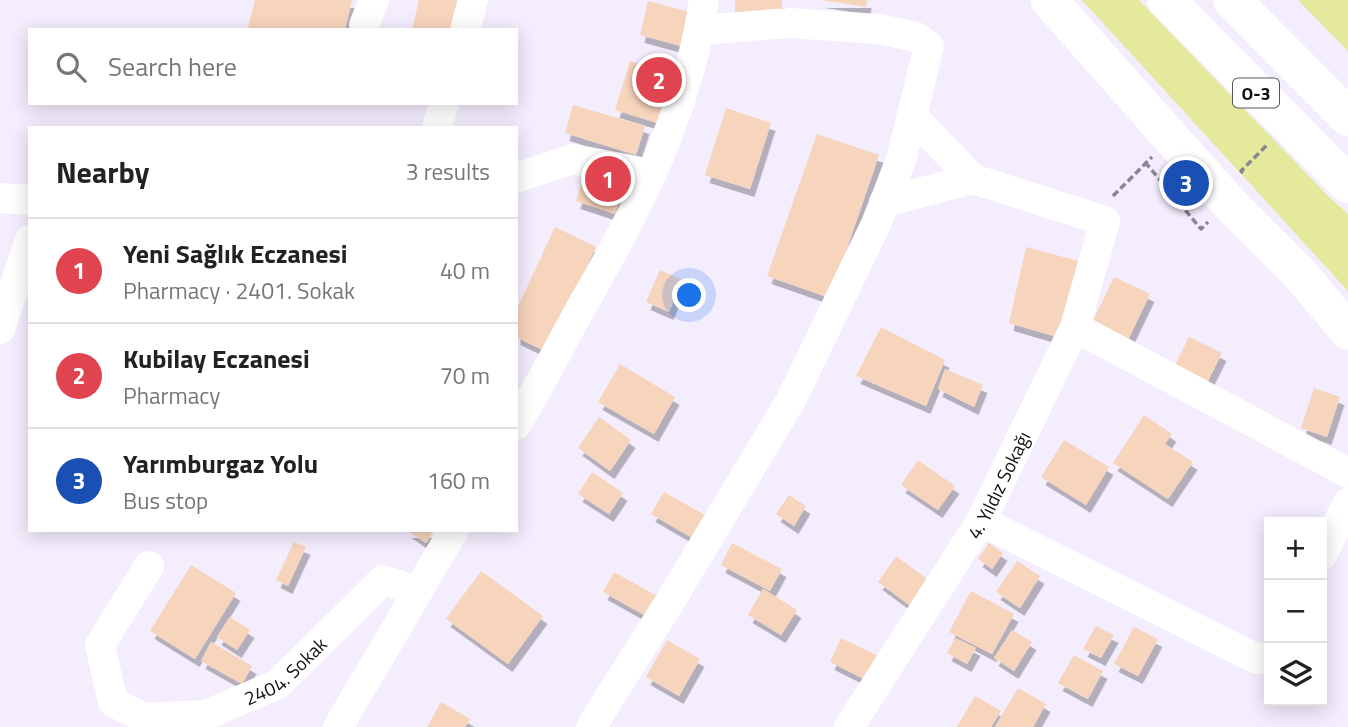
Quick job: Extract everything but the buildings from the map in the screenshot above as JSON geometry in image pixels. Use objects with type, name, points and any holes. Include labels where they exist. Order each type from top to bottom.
[{"type":"highway","name":"O-3","points":[[1166,0],[1348,184]]},
{"type":"highway","name":"O-3","points":[[1232,0],[1348,117]]},
{"type":"main road","points":[[1049,0],[1158,151],[1233,207],[1298,273],[1348,331]]},
{"type":"street","points":[[466,28],[473,0]]},
{"type":"street","points":[[518,421],[617,247],[651,174],[688,76],[700,30],[704,0]]},
{"type":"street","points":[[592,727],[791,400],[901,160],[929,46],[916,37],[878,29],[789,23],[700,30]]},
{"type":"street","points":[[438,126],[443,105]]},
{"type":"street","points":[[912,116],[973,178],[1105,220]]},
{"type":"street","points":[[518,177],[573,159],[651,174]]},
{"type":"street","points":[[884,202],[973,178]]},
{"type":"street","points":[[0,198],[28,200]]},
{"type":"street","name":"4. Yıldız Sokağı","points":[[849,727],[981,521],[1074,327],[1105,220]]},
{"type":"street","points":[[0,329],[28,246]]},
{"type":"street","points":[[1074,327],[1348,473]]},
{"type":"street","points":[[1327,545],[1348,503]]},
{"type":"street","points":[[981,521],[1257,659],[1264,657]]},
{"type":"street","points":[[338,727],[453,532]]},
{"type":"street","name":"2404. Sokak","points":[[149,566],[100,645],[113,702],[144,718],[206,715],[278,684],[383,580],[418,591]]},
{"type":"path","points":[[1105,220],[1111,198],[1158,151],[1201,229]]},
{"type":"green space","points":[[1082,0],[1139,0],[1348,214],[1348,291]]},
{"type":"green space","points":[[1298,0],[1348,0],[1348,51]]},
{"type":"place","name":"Kubilay Eczanesi","points":[[659,80]]},
{"type":"place","name":"Yeni Sağlık Eczanesi","points":[[608,179]]},
{"type":"place","name":"Yarımburgaz Yolu","points":[[1186,183]]}]
